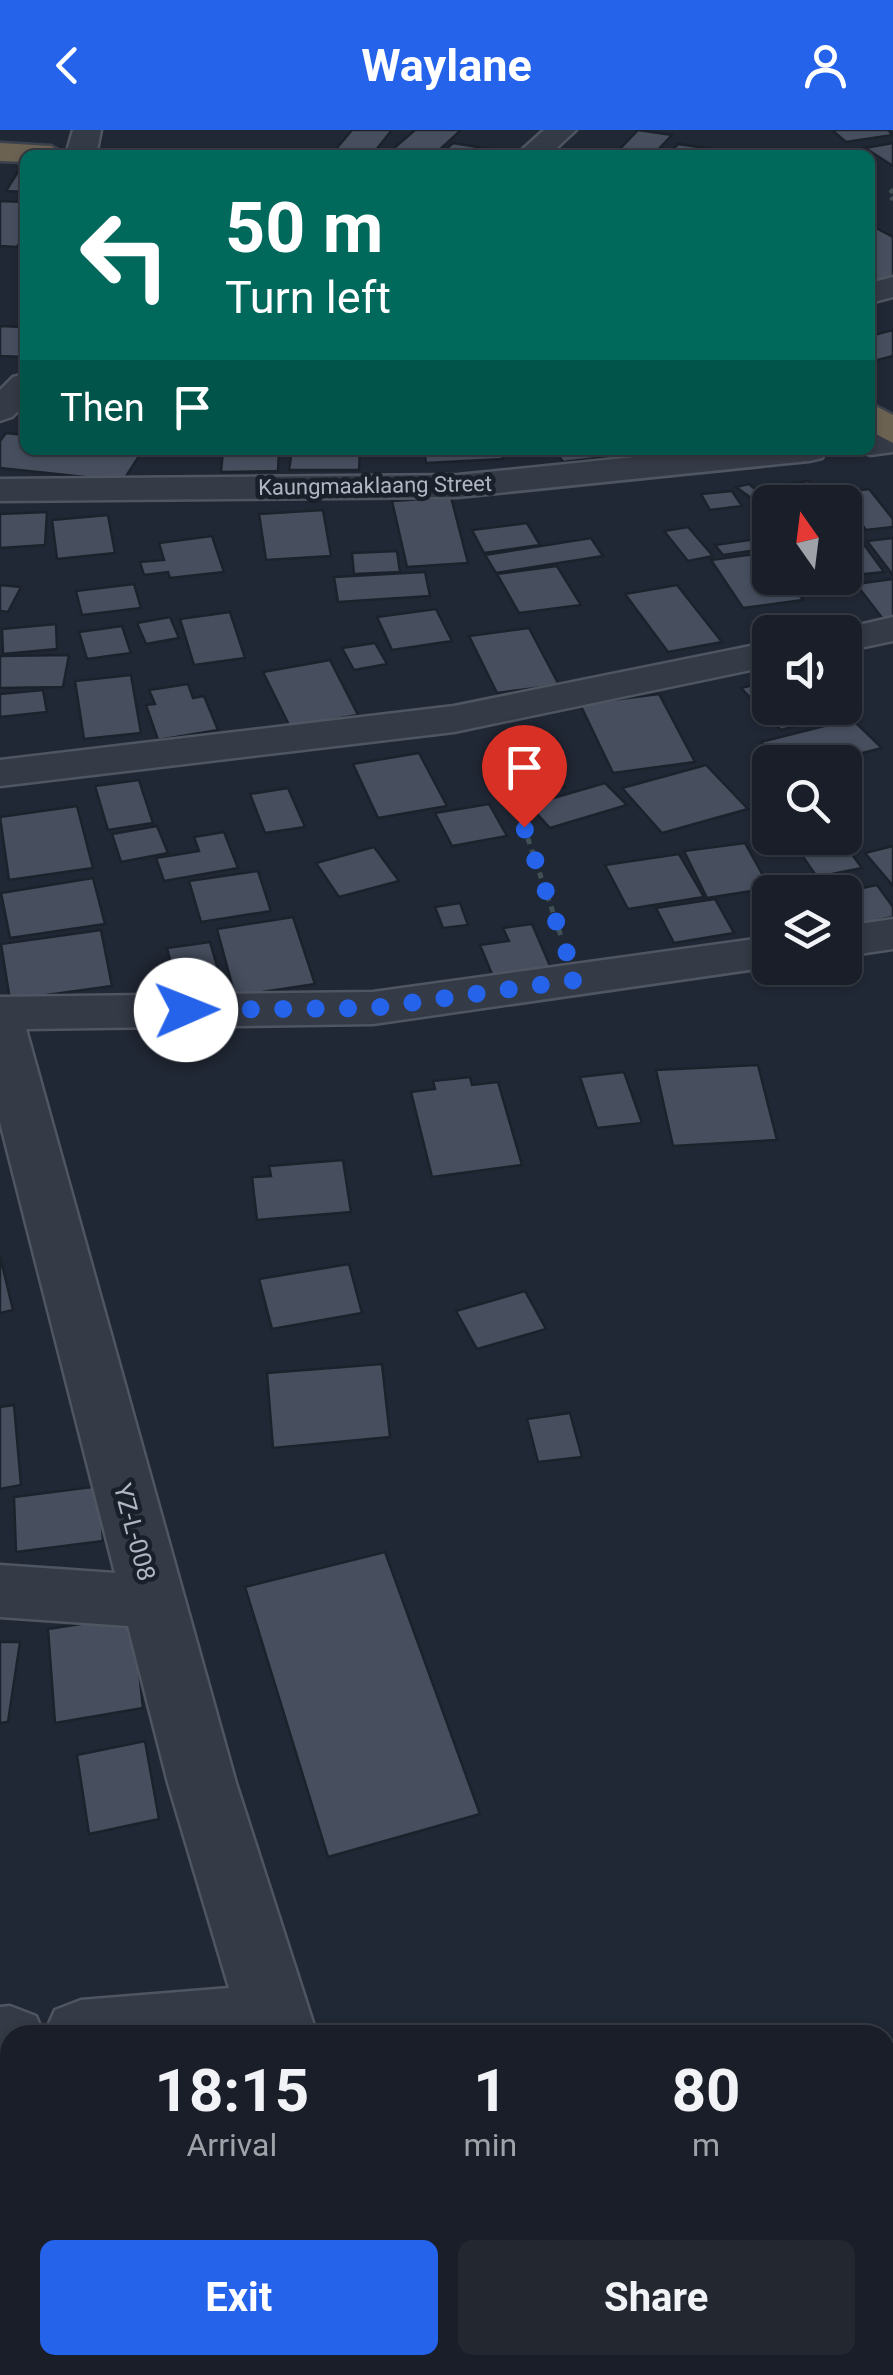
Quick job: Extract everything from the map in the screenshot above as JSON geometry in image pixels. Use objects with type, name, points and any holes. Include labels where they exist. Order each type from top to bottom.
[{"type":"street","points":[[537,150],[562,130]]},
{"type":"street","points":[[0,410],[20,389]]},
{"type":"street","name":"Kaungmaaklaang Street","points":[[0,490],[458,486],[760,455]]},
{"type":"street","points":[[862,636],[893,630]]},
{"type":"street","points":[[0,773],[454,718],[752,658]]},
{"type":"street","points":[[862,939],[893,934]]},
{"type":"street","points":[[0,1013],[373,1008],[752,955]]},
{"type":"street","name":"YZ-L-008","points":[[0,1026],[202,1783],[277,2025]]},
{"type":"street","points":[[0,1591],[154,1602]]},
{"type":"path","points":[[893,189],[888,194],[893,200]]},
{"type":"path","points":[[524,827],[576,980]]},
{"type":"building","points":[[352,130],[392,130],[376,150],[335,150]]},
{"type":"building","points":[[415,130],[461,130],[439,150],[392,150]]},
{"type":"building","points":[[638,130],[672,135],[658,150],[619,150]]},
{"type":"building","points":[[832,130],[888,130],[893,135],[846,142]]},
{"type":"building","points":[[453,143],[496,150],[445,150]]},
{"type":"building","points":[[893,143],[893,166],[875,154],[875,150],[865,148]]},
{"type":"building","points":[[678,144],[720,150],[672,150]]},
{"type":"building","points":[[19,170],[20,170],[20,192],[6,191]]},
{"type":"building","points":[[0,201],[20,202],[20,242],[17,247],[0,246]]},
{"type":"building","points":[[875,228],[893,237],[893,284],[875,289]]},
{"type":"building","points":[[0,326],[20,327],[20,357],[0,356]]},
{"type":"building","points":[[893,330],[893,356],[875,361],[875,335]]},
{"type":"building","points":[[6,433],[20,434],[20,455],[140,455],[123,481],[0,468],[0,441]]},
{"type":"building","points":[[223,455],[279,455],[278,471],[221,472]]},
{"type":"building","points":[[291,455],[360,455],[359,470],[289,470]]},
{"type":"building","points":[[425,455],[502,455],[503,459],[426,463]]},
{"type":"building","points":[[558,455],[614,456],[563,462]]},
{"type":"building","points":[[809,481],[812,485],[778,485]]},
{"type":"building","points":[[749,484],[752,499],[736,487]]},
{"type":"building","points":[[869,489],[893,519],[893,527],[866,530],[862,525],[862,490]]},
{"type":"building","points":[[732,491],[742,506],[710,510],[701,494]]},
{"type":"building","points":[[451,497],[468,563],[407,567],[392,501]]},
{"type":"building","points":[[323,510],[331,556],[266,560],[259,514]]},
{"type":"building","points":[[47,512],[45,545],[0,548],[0,514]]},
{"type":"building","points":[[108,515],[115,553],[57,559],[52,520]]},
{"type":"building","points":[[527,523],[540,545],[484,553],[472,530]]},
{"type":"building","points":[[688,527],[713,556],[688,561],[664,531]]},
{"type":"building","points":[[212,536],[224,572],[170,578],[168,572],[144,575],[140,562],[164,560],[159,543]]},
{"type":"building","points":[[591,538],[603,556],[496,573],[485,555]]},
{"type":"building","points":[[893,538],[893,574],[892,574],[867,541]]},
{"type":"building","points":[[752,540],[752,551],[723,555],[715,545]]},
{"type":"building","points":[[862,542],[884,572],[862,574]]},
{"type":"building","points":[[397,551],[400,572],[354,574],[352,553]]},
{"type":"building","points":[[752,554],[752,595],[799,595],[803,600],[743,608],[711,560]]},
{"type":"building","points":[[557,566],[581,605],[519,613],[497,574]]},
{"type":"building","points":[[425,572],[430,596],[338,602],[334,577]]},
{"type":"building","points":[[893,579],[893,622],[886,623],[862,592],[862,583]]},
{"type":"building","points":[[134,584],[141,608],[82,615],[76,591]]},
{"type":"building","points":[[0,585],[21,587],[8,612],[0,611]]},
{"type":"building","points":[[677,585],[722,642],[668,652],[625,594]]},
{"type":"building","points":[[436,609],[452,641],[392,650],[377,617]]},
{"type":"building","points":[[230,612],[245,658],[194,665],[180,619]]},
{"type":"building","points":[[170,617],[179,638],[146,644],[137,623]]},
{"type":"building","points":[[56,624],[57,649],[3,654],[2,629]]},
{"type":"building","points":[[122,626],[131,653],[87,659],[79,632]]},
{"type":"building","points":[[529,628],[559,685],[497,693],[469,636]]},
{"type":"building","points":[[375,643],[387,664],[354,670],[342,648]]},
{"type":"building","points":[[69,655],[63,687],[0,688],[0,656]]},
{"type":"building","points":[[330,660],[358,715],[290,727],[263,672]]},
{"type":"building","points":[[131,675],[141,733],[84,739],[75,681]]},
{"type":"building","points":[[188,684],[193,698],[204,696],[218,730],[158,740],[146,705],[155,704],[149,690]]},
{"type":"building","points":[[752,685],[752,700],[741,688]]},
{"type":"building","points":[[43,690],[47,712],[0,717],[0,694]]},
{"type":"building","points":[[659,694],[695,762],[613,773],[580,704]]},
{"type":"building","points":[[828,725],[858,725],[882,748],[862,753],[862,745],[761,742]]},
{"type":"building","points":[[419,753],[447,806],[378,818],[353,764]]},
{"type":"building","points":[[545,755],[565,787],[513,797],[494,765]]},
{"type":"building","points":[[706,765],[748,809],[662,833],[622,788]]},
{"type":"building","points":[[139,780],[153,823],[108,830],[95,786]]},
{"type":"building","points":[[605,783],[627,805],[550,828],[529,805]]},
{"type":"building","points":[[288,788],[305,827],[265,833],[250,794]]},
{"type":"building","points":[[489,804],[507,836],[452,846],[435,813]]},
{"type":"building","points":[[77,806],[93,868],[9,880],[0,817]]},
{"type":"building","points":[[157,826],[168,853],[121,862],[112,834]]},
{"type":"building","points":[[224,832],[238,868],[164,881],[156,858],[199,851],[194,837]]},
{"type":"building","points":[[745,843],[763,875],[752,875],[752,891],[707,898],[684,851]]},
{"type":"building","points":[[893,846],[893,886],[865,853]]},
{"type":"building","points":[[374,847],[399,881],[339,897],[316,863]]},
{"type":"building","points":[[679,854],[704,897],[628,909],[605,865]]},
{"type":"building","points":[[802,855],[852,855],[862,868],[827,875],[816,875]]},
{"type":"building","points":[[258,871],[271,911],[201,922],[189,881]]},
{"type":"building","points":[[93,878],[105,924],[10,938],[1,893]]},
{"type":"building","points":[[877,885],[893,907],[893,917],[862,923],[862,888]]},
{"type":"building","points":[[715,899],[734,933],[674,943],[656,908]]},
{"type":"building","points":[[460,903],[468,925],[443,928],[435,907]]},
{"type":"building","points":[[293,917],[315,984],[235,996],[217,929]]},
{"type":"building","points":[[532,924],[554,975],[496,984],[480,945],[509,941],[503,928]]},
{"type":"building","points":[[101,930],[112,986],[10,1000],[1,944]]},
{"type":"building","points":[[210,942],[221,980],[177,987],[167,948]]},
{"type":"building","points":[[758,1065],[777,1140],[673,1146],[656,1070]]},
{"type":"building","points":[[624,1072],[642,1123],[597,1128],[580,1077]]},
{"type":"building","points":[[470,1077],[472,1085],[498,1082],[522,1165],[432,1177],[411,1092],[435,1089],[433,1081]]},
{"type":"building","points":[[343,1160],[351,1212],[257,1220],[252,1177],[271,1176],[269,1166]]},
{"type":"building","points":[[0,1256],[13,1310],[0,1313]]},
{"type":"building","points":[[349,1264],[362,1313],[272,1329],[259,1279]]},
{"type":"building","points":[[525,1291],[546,1329],[477,1349],[456,1311]]},
{"type":"building","points":[[382,1364],[390,1437],[273,1448],[267,1373]]},
{"type":"building","points":[[14,1405],[21,1485],[0,1489],[0,1407]]},
{"type":"building","points":[[570,1413],[582,1457],[538,1462],[527,1419]]},
{"type":"building","points":[[100,1486],[103,1541],[16,1552],[14,1497]]},
{"type":"building","points":[[385,1552],[480,1814],[328,1857],[245,1587]]},
{"type":"building","points":[[133,1616],[143,1708],[55,1723],[48,1629]]},
{"type":"building","points":[[0,1642],[20,1642],[8,1722],[0,1723]]},
{"type":"building","points":[[145,1741],[159,1819],[89,1834],[77,1755]]},
{"type":"route","points":[[186,1010],[373,1008],[576,980],[524,827]]}]
